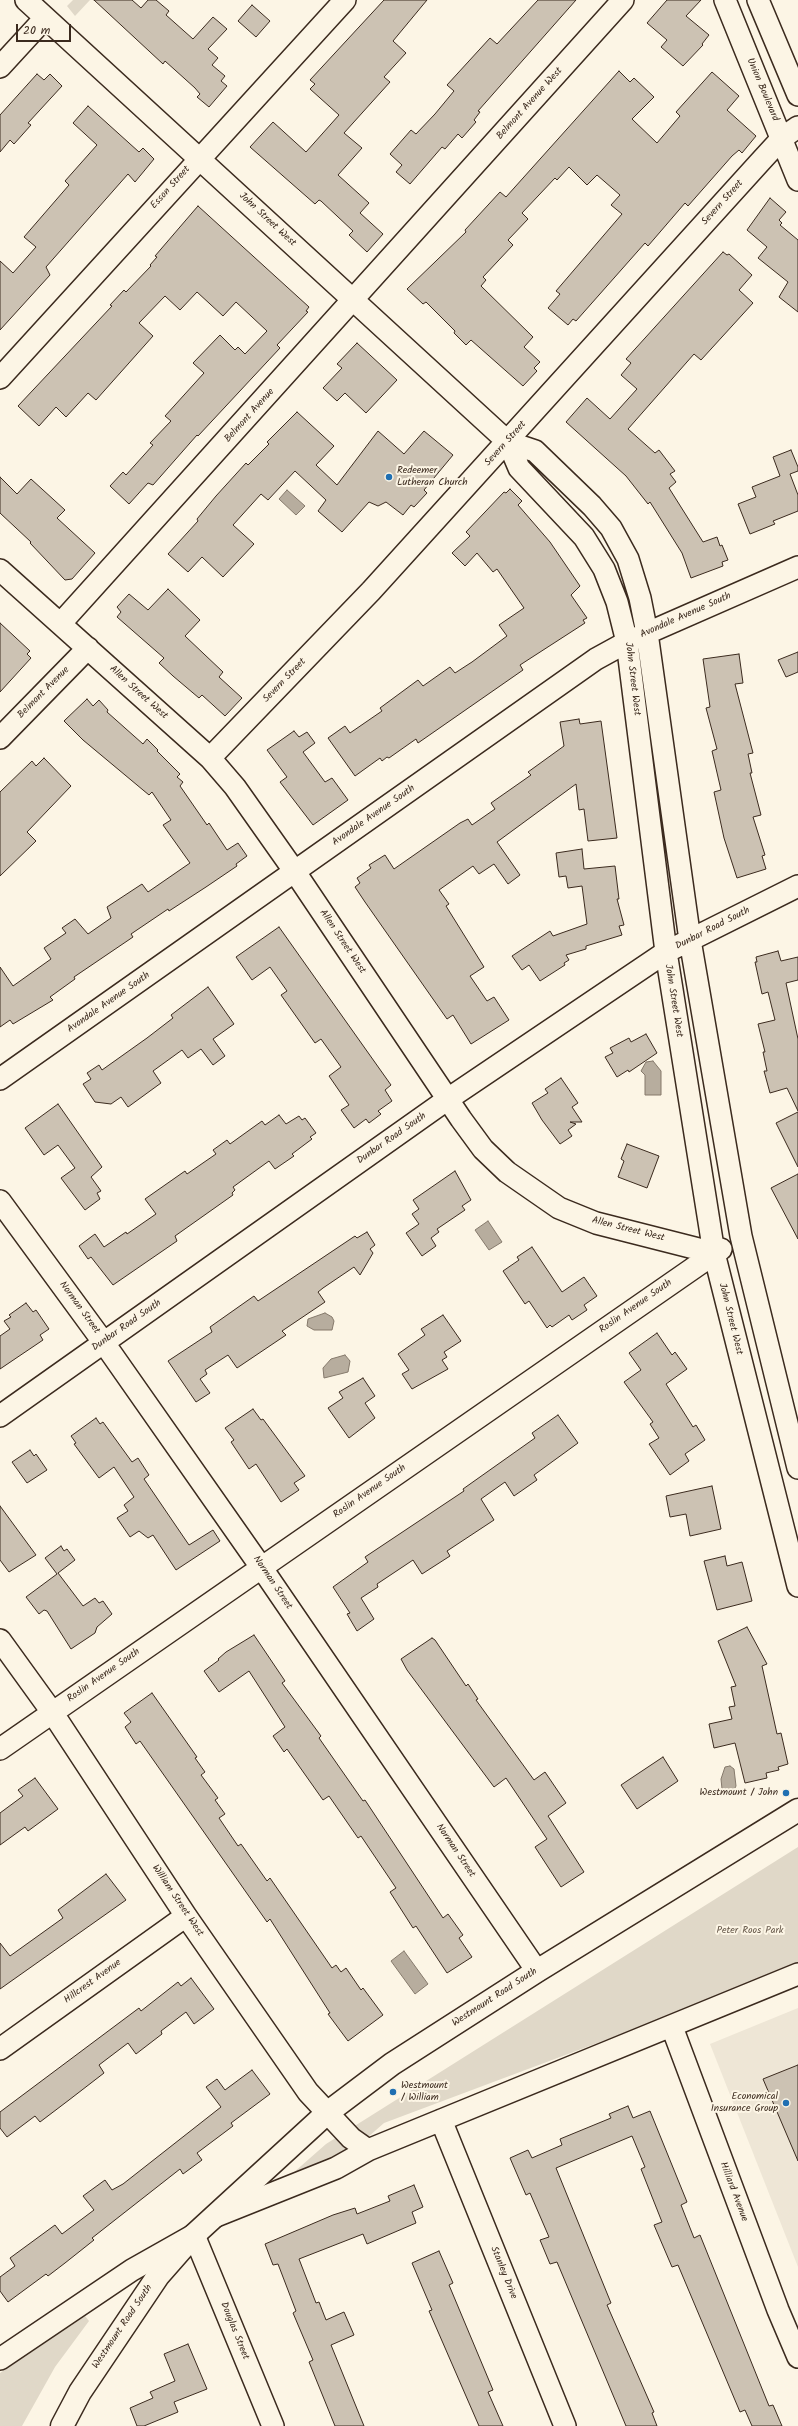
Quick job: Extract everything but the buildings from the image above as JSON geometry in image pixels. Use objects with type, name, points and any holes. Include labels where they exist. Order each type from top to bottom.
[{"type":"main road","name":"Westmount Road South","points":[[62,2426],[80,2392],[158,2276],[194,2235],[327,2113],[392,2064],[537,1971],[798,1810]]},
{"type":"street","name":"John Street West","points":[[26,0],[199,157],[508,442],[535,451],[592,506],[611,528],[628,559],[647,633],[690,940],[741,1236],[798,1468]]},
{"type":"street","name":"Esson Street","points":[[0,378],[199,157],[344,0]]},
{"type":"street","name":"Belmont Avenue West","points":[[437,208],[623,0]]},
{"type":"street","name":"Union Boulevard","points":[[724,0],[790,132],[798,180]]},
{"type":"street","points":[[758,0],[798,95]]},
{"type":"street","points":[[0,67],[45,18]]},
{"type":"street","name":"Severn Street","points":[[210,758],[371,591],[790,132]]},
{"type":"street","name":"Belmont Avenue","points":[[62,623],[437,208]]},
{"type":"street","name":"John Street West","points":[[508,442],[519,468],[584,537],[604,569],[617,602],[627,642],[666,952],[714,1253],[798,1586]]},
{"type":"street","name":"Avondale Avenue South","points":[[0,1079],[596,659],[627,642],[763,581],[798,567]]},
{"type":"street","name":"Allen Street West","points":[[0,570],[62,623],[210,758],[235,787],[295,872],[483,1149],[507,1172],[559,1208],[596,1223],[714,1253]]},
{"type":"street","name":"Belmont Avenue","points":[[0,738],[88,648]]},
{"type":"street","name":"Dunbar Road South","points":[[0,1416],[448,1099],[666,952],[798,886]]},
{"type":"street","name":"Norman Street","points":[[0,1201],[104,1343],[261,1567],[537,1971]]},
{"type":"street","name":"Roslin Avenue South","points":[[0,1749],[714,1253],[741,1236]]},
{"type":"street","name":"William Street West","points":[[0,1640],[52,1712],[186,1916],[308,2092],[351,2138],[368,2150]]},
{"type":"street","name":"Hillcrest Avenue","points":[[0,2049],[186,1916]]},
{"type":"street","name":"Westmount Road South","points":[[215,2216],[336,2168],[368,2150],[672,2027],[798,1974]]},
{"type":"street","name":"Hilliard Avenue","points":[[672,2027],[778,2310],[798,2357]]},
{"type":"street","name":"Stanley Drive","points":[[441,2120],[565,2426]]},
{"type":"street","name":"Westmount Road South","points":[[0,2359],[132,2270],[194,2235]]},
{"type":"street","name":"Douglas Street","points":[[194,2235],[273,2426]]},
{"type":"shaded area","points":[[287,490],[305,506],[296,515],[279,499]]},
{"type":"shaded area","points":[[653,1061],[661,1071],[661,1095],[645,1095],[645,1075],[641,1071],[646,1062]]},
{"type":"shaded area","points":[[488,1221],[502,1242],[489,1250],[475,1230]]},
{"type":"shaded area","points":[[325,1313],[332,1317],[334,1321],[332,1330],[314,1330],[307,1326],[308,1319]]},
{"type":"shaded area","points":[[345,1355],[350,1361],[348,1372],[324,1378],[323,1368],[331,1359]]},
{"type":"shaded area","points":[[730,1766],[734,1769],[736,1786],[732,1794],[727,1794],[722,1789],[721,1779],[725,1767]]},
{"type":"shaded area","points":[[404,1951],[428,1984],[415,1994],[391,1961]]},
{"type":"shaded area","points":[[798,2008],[798,2267],[710,2044]]},
{"type":"green space","points":[[73,0],[90,0],[75,16],[67,6]]},
{"type":"green space","name":"Peter Roos Park","points":[[798,1847],[798,1962],[648,2024],[384,2123],[342,2160],[284,2181],[326,2144]]},
{"type":"green space","points":[[85,2316],[89,2321],[55,2367],[22,2426],[0,2426],[0,2373]]},
{"type":"place","name":"Redeemer Lutheran Church","points":[[389,477]]},
{"type":"place","name":"Westmount / John","points":[[786,1793]]},
{"type":"place","name":"Westmount / William","points":[[393,2092]]},
{"type":"place","name":"Economical Insurance Group","points":[[786,2103]]}]
